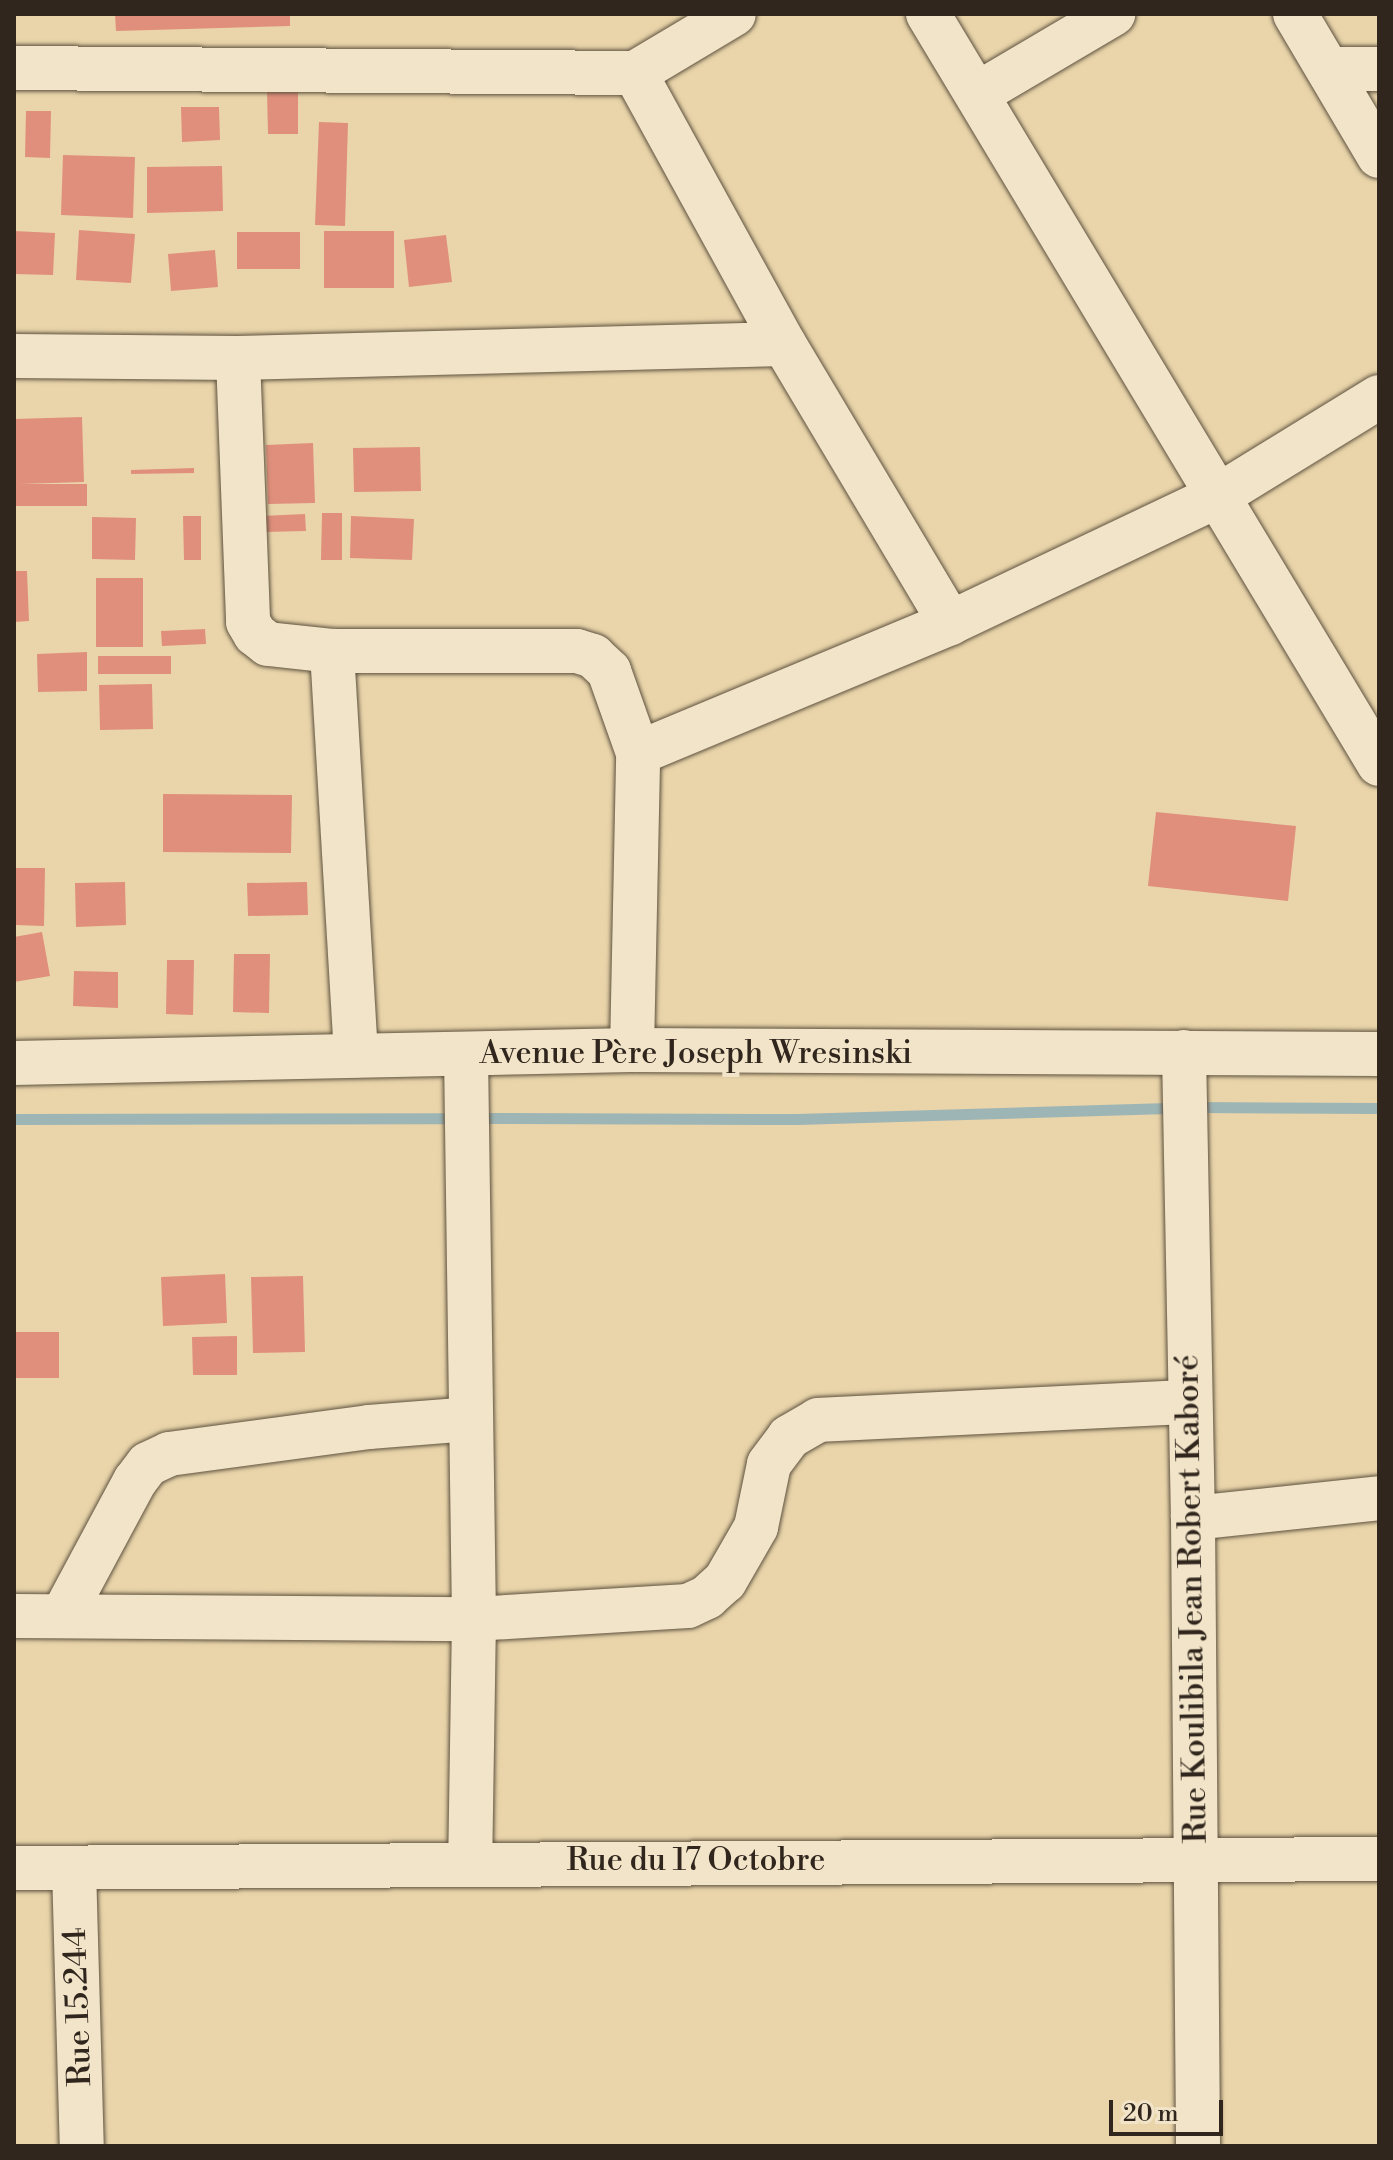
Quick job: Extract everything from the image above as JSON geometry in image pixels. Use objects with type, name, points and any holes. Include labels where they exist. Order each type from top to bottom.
[{"type":"street","points":[[14,68],[635,73],[734,14]]},
{"type":"street","points":[[928,14],[979,93],[1379,764]]},
{"type":"street","points":[[979,93],[1113,14]]},
{"type":"street","points":[[1295,14],[1379,156]]},
{"type":"street","points":[[1329,69],[1379,69]]},
{"type":"street","points":[[635,73],[784,344],[950,623]]},
{"type":"street","points":[[14,356],[238,358],[784,344]]},
{"type":"street","points":[[238,358],[248,622],[255,634],[268,644],[332,651],[577,651],[593,656],[609,671],[638,753],[632,1050]]},
{"type":"street","points":[[638,753],[950,623],[1218,496],[1379,397]]},
{"type":"street","points":[[332,651],[356,1055]]},
{"type":"street","name":"Avenue Père Joseph Wresinski","points":[[14,1063],[632,1050],[1184,1089],[1379,1054]]},
{"type":"street","points":[[466,1054],[474,1619],[470,1862]]},
{"type":"street","name":"Rue Koulibila Jean Robert Kaboré","points":[[1184,1089],[1193,1518],[1198,2146]]},
{"type":"street","points":[[14,1616],[474,1619],[688,1606],[707,1597],[725,1581],[756,1527],[769,1464],[789,1437],[818,1420],[1189,1402]]},
{"type":"street","points":[[63,1615],[135,1481],[148,1464],[169,1454],[369,1427],[470,1419]]},
{"type":"street","points":[[1193,1518],[1379,1498]]},
{"type":"street","name":"Rue du 17 Octobre","points":[[14,1868],[1195,1857],[1379,1859]]},
{"type":"street","name":"Rue 15.244","points":[[74,1868],[82,2146]]},
{"type":"building","points":[[115,14],[290,14],[290,26],[116,31]]},
{"type":"building","points":[[298,89],[298,134],[268,134],[267,90]]},
{"type":"building","points":[[181,107],[219,107],[220,140],[182,142]]},
{"type":"building","points":[[26,111],[51,111],[50,158],[25,157]]},
{"type":"building","points":[[319,122],[348,123],[345,226],[315,225]]},
{"type":"building","points":[[63,155],[135,157],[133,218],[61,215]]},
{"type":"building","points":[[222,166],[223,211],[147,213],[147,167]]},
{"type":"building","points":[[79,230],[135,234],[131,283],[76,280]]},
{"type":"building","points":[[14,231],[55,233],[53,275],[14,274]]},
{"type":"building","points":[[324,231],[394,231],[394,288],[324,288]]},
{"type":"building","points":[[237,232],[300,232],[300,269],[237,269]]},
{"type":"building","points":[[446,235],[452,282],[409,287],[404,240]]},
{"type":"building","points":[[215,250],[218,287],[171,291],[168,254]]},
{"type":"building","points":[[82,417],[84,482],[20,484],[87,484],[87,506],[14,506],[14,419]]},
{"type":"building","points":[[313,443],[315,503],[268,504],[266,445]]},
{"type":"building","points":[[420,447],[421,491],[354,492],[353,448]]},
{"type":"building","points":[[194,468],[194,473],[131,474],[131,470]]},
{"type":"building","points":[[322,513],[342,513],[342,560],[321,560]]},
{"type":"building","points":[[305,514],[306,531],[263,532],[262,516]]},
{"type":"building","points":[[183,516],[201,516],[201,560],[184,560]]},
{"type":"building","points":[[351,516],[414,519],[412,560],[350,558]]},
{"type":"building","points":[[92,517],[136,518],[135,560],[92,559]]},
{"type":"building","points":[[14,571],[27,571],[29,621],[14,622]]},
{"type":"building","points":[[96,578],[143,578],[143,647],[96,647]]},
{"type":"building","points":[[205,629],[206,644],[162,646],[161,631]]},
{"type":"building","points":[[87,652],[87,691],[38,692],[37,654]]},
{"type":"building","points":[[98,656],[171,656],[171,674],[98,674]]},
{"type":"building","points":[[152,684],[153,729],[100,730],[99,685]]},
{"type":"building","points":[[163,794],[292,795],[291,853],[163,852]]},
{"type":"building","points":[[1156,812],[1296,826],[1288,901],[1148,886]]},
{"type":"building","points":[[14,868],[45,868],[44,926],[14,925]]},
{"type":"building","points":[[125,882],[126,925],[76,927],[75,883]]},
{"type":"building","points":[[307,882],[308,915],[248,916],[247,883]]},
{"type":"building","points":[[42,932],[50,976],[14,982],[14,937]]},
{"type":"building","points":[[234,954],[270,954],[269,1013],[233,1012]]},
{"type":"building","points":[[167,960],[194,960],[193,1015],[166,1014]]},
{"type":"building","points":[[74,971],[118,972],[118,1008],[73,1006]]},
{"type":"building","points":[[225,1274],[227,1323],[163,1326],[161,1277]]},
{"type":"building","points":[[303,1276],[305,1352],[253,1353],[251,1277]]},
{"type":"building","points":[[15,1332],[59,1332],[59,1378],[15,1378]]},
{"type":"building","points":[[237,1336],[237,1375],[193,1375],[192,1337]]},
{"type":"waterway","points":[[1194,1107],[1379,1108]]},
{"type":"waterway","points":[[475,1118],[797,1119],[1177,1108]]},
{"type":"waterway","points":[[14,1119],[457,1118]]}]
